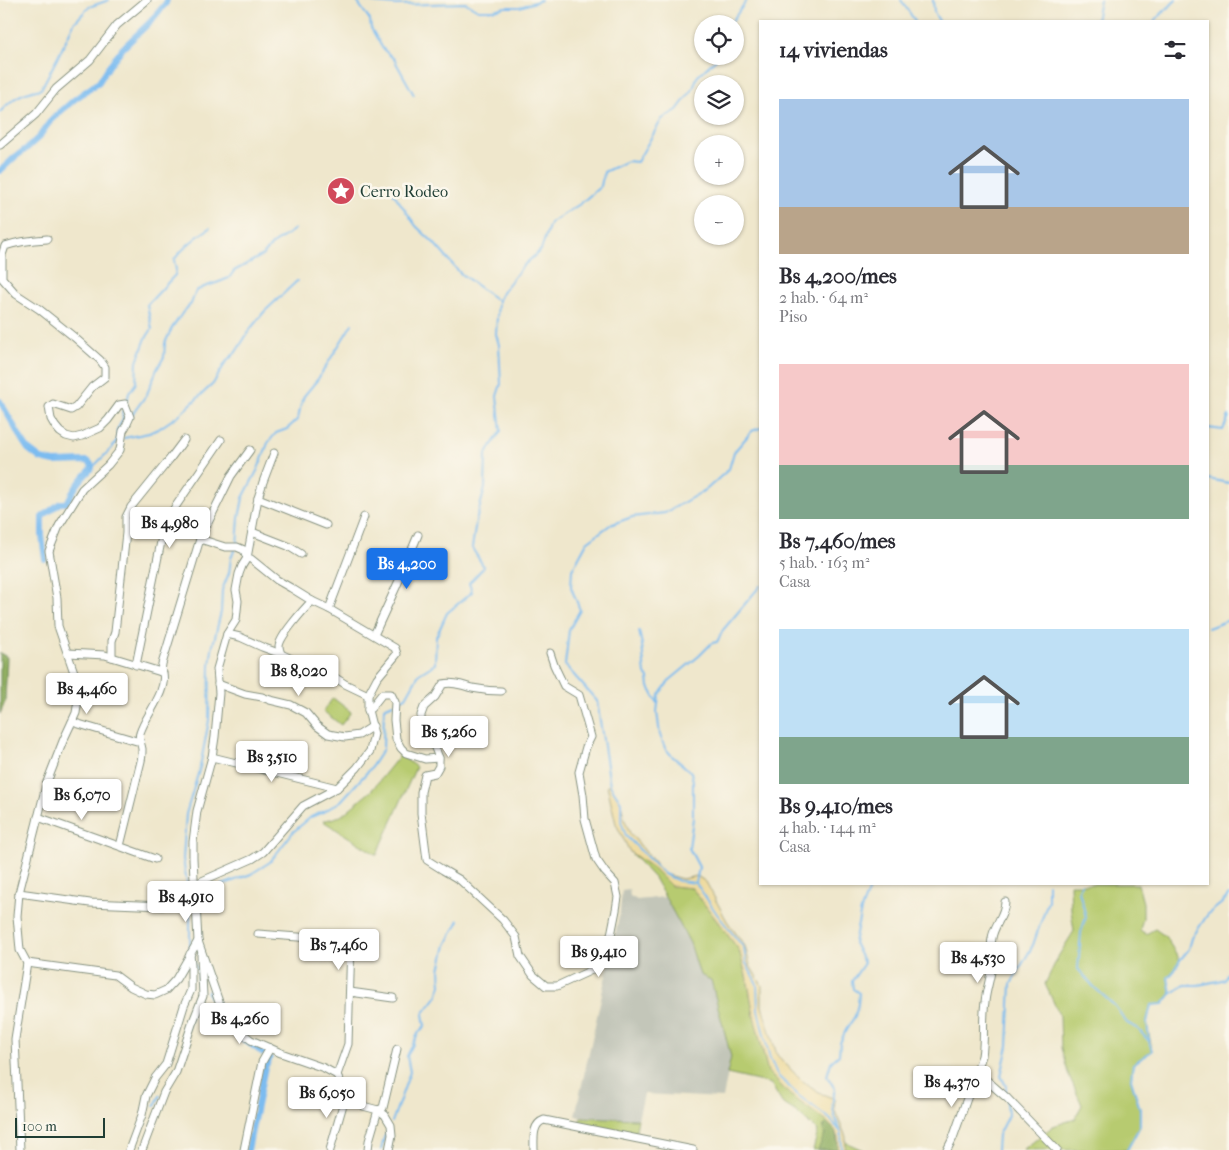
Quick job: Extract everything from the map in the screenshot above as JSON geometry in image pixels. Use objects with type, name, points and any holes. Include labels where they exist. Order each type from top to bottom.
[{"type":"street","points":[[0,145],[36,114],[56,89],[90,60],[117,25],[147,0]]},
{"type":"street","points":[[20,1150],[15,1039],[26,964],[20,950],[17,916],[19,893],[47,782],[76,713],[78,700],[78,684],[58,626],[57,598],[49,551],[59,526],[82,489],[108,465],[120,450],[123,431],[130,417],[125,404],[118,405],[100,428],[74,438],[60,432],[51,419],[49,407],[53,404],[70,410],[76,407],[92,387],[105,377],[105,368],[100,360],[74,337],[39,309],[16,294],[2,278],[2,255],[5,246],[29,240],[47,239]]},
{"type":"street","points":[[112,657],[112,641],[115,632],[126,534],[126,517],[131,507],[184,440]]},
{"type":"street","points":[[136,665],[165,522],[221,440]]},
{"type":"street","points":[[120,846],[141,761],[142,750],[139,736],[164,685],[161,672],[162,664],[200,539],[232,476],[250,450]]},
{"type":"street","points":[[274,453],[262,482],[258,498],[248,558],[239,574],[236,590],[238,601],[236,620],[227,634],[217,669],[218,708],[212,757],[197,811],[193,842],[198,941],[220,1005],[241,1032],[252,1040],[324,1068],[337,1075],[346,1094],[350,1098],[362,1106],[378,1110],[386,1115],[391,1125],[392,1135],[389,1150]]},
{"type":"street","points":[[258,498],[326,526]]},
{"type":"street","points":[[329,608],[364,517]]},
{"type":"street","points":[[252,532],[288,546],[301,554]]},
{"type":"street","points":[[374,636],[418,534]]},
{"type":"street","points":[[196,884],[252,859],[263,852],[303,806],[337,788],[357,768],[370,751],[374,734],[368,710],[368,695],[377,678],[397,654],[395,648],[329,608],[312,601],[277,580],[248,558],[244,550],[237,547],[225,547],[200,539]]},
{"type":"street","points":[[281,654],[279,646],[282,639],[299,614],[312,601]]},
{"type":"street","points":[[227,634],[240,637],[302,664],[328,673],[368,695]]},
{"type":"street","points":[[68,653],[96,654],[112,657],[161,672]]},
{"type":"street","points":[[501,691],[481,690],[451,683],[442,684],[435,697],[424,707],[421,715],[421,725],[428,733],[439,758],[439,766],[435,773],[425,774],[421,792],[421,812],[427,860],[460,880],[502,920],[516,937],[520,956],[533,975],[546,986],[557,986],[594,969],[607,954],[618,897],[615,883],[596,859],[585,819],[579,772],[591,737],[579,695],[564,686],[550,653]]},
{"type":"street","points":[[218,684],[245,694],[291,705],[306,713],[317,726],[328,734],[345,737],[359,735],[372,726]]},
{"type":"street","points":[[368,710],[382,694],[391,694],[395,702],[396,740],[401,748],[406,753],[425,759],[439,758]]},
{"type":"street","points":[[72,722],[140,742]]},
{"type":"street","points":[[212,757],[337,788]]},
{"type":"street","points":[[38,817],[155,859]]},
{"type":"street","points":[[19,893],[90,903],[163,906]]},
{"type":"street","points":[[947,1150],[982,1056],[984,1047],[985,1001],[992,966],[992,936],[1005,907],[1005,902]]},
{"type":"street","points":[[258,934],[351,941],[348,1044],[337,1075]]},
{"type":"street","points":[[26,964],[115,975],[131,987],[146,994],[155,994],[166,990],[176,978],[198,941]]},
{"type":"street","points":[[142,1150],[164,1092],[176,1072],[203,996],[201,950]]},
{"type":"street","points":[[129,1150],[142,1115],[146,1096],[155,1078],[166,1064],[184,1006],[191,990],[190,954]]},
{"type":"street","points":[[350,992],[393,998]]},
{"type":"street","points":[[244,1150],[262,1062],[270,1048]]},
{"type":"street","points":[[368,1150],[378,1110],[383,1108],[397,1050]]},
{"type":"street","points":[[976,1071],[1006,1098],[1057,1150]]},
{"type":"street","points":[[330,1150],[346,1094]]},
{"type":"street","points":[[534,1150],[535,1125],[539,1121],[544,1120],[693,1150]]},
{"type":"shaded area","points":[[629,889],[630,896],[637,900],[665,897],[690,943],[700,975],[711,980],[731,1057],[723,1098],[644,1094],[638,1119],[575,1116],[620,912],[622,890]]},
{"type":"green space","points":[[0,653],[7,657],[5,702],[0,714]]},
{"type":"green space","points":[[333,698],[351,712],[341,725],[323,711]]},
{"type":"green space","points":[[400,755],[416,767],[377,855],[323,821],[341,816],[371,791]]},
{"type":"green space","points":[[630,852],[654,869],[671,886],[692,888],[739,950],[768,1072],[790,1095],[828,1122],[835,1130],[838,1139],[863,1150],[813,1150],[818,1131],[795,1111],[782,1103],[771,1084],[727,1074],[731,1057],[711,980],[700,975],[690,943],[665,897],[654,878]]},
{"type":"green space","points":[[1070,885],[1138,885],[1143,903],[1143,918],[1140,930],[1146,934],[1155,929],[1165,936],[1180,960],[1168,978],[1171,994],[1163,1004],[1151,1005],[1147,1022],[1152,1051],[1133,1064],[1131,1079],[1140,1109],[1140,1126],[1127,1150],[1023,1150],[1053,1126],[1075,1119],[1082,1105],[1068,1073],[1061,1048],[1060,1016],[1045,984],[1059,955],[1074,931]]},
{"type":"green space","points":[[581,1117],[638,1119],[635,1135],[579,1124]]},
{"type":"green space","points":[[828,1122],[835,1130],[838,1145],[847,1150],[818,1150],[825,1134],[823,1127]]},
{"type":"sand","points":[[607,785],[610,785],[621,802],[624,818],[630,833],[664,874],[682,879],[697,876],[706,882],[727,921],[745,946],[750,966],[762,985],[762,1006],[777,1055],[801,1080],[822,1094],[835,1099],[834,1109],[846,1137],[845,1150],[838,1150],[838,1139],[835,1130],[790,1095],[768,1072],[739,950],[692,888],[671,886],[654,869],[630,852],[616,824]]},
{"type":"waterway","points":[[0,112],[18,96],[41,89],[74,23],[89,7],[109,0]]},
{"type":"waterway","points":[[0,171],[39,137],[51,120],[75,99],[99,82],[122,49],[150,22],[167,0]]},
{"type":"waterway","points":[[356,0],[370,20],[371,28],[383,49],[394,59],[414,95]]},
{"type":"waterway","points":[[363,0],[396,5],[466,3],[478,10],[520,7],[541,0]]},
{"type":"waterway","points":[[736,15],[747,0]]},
{"type":"waterway","points":[[901,0],[914,20]]},
{"type":"waterway","points":[[933,0],[934,12],[938,20]]},
{"type":"waterway","points":[[1096,20],[1100,0]]},
{"type":"waterway","points":[[1155,20],[1176,0]]},
{"type":"waterway","points":[[397,701],[406,697],[419,674],[435,664],[436,637],[447,613],[472,592],[469,583],[484,567],[472,548],[476,521],[485,488],[486,454],[501,431],[497,396],[501,384],[499,345],[496,334],[498,301],[503,291],[523,266],[541,250],[550,223],[580,204],[601,186],[604,172],[627,161],[637,162],[662,119],[677,110],[693,89],[697,77],[710,65]]},
{"type":"waterway","points":[[392,191],[416,226],[460,273],[498,301]]},
{"type":"waterway","points":[[127,401],[129,393],[136,383],[137,362],[146,338],[152,329],[147,305],[175,275],[174,260],[178,255],[190,242],[210,228]]},
{"type":"waterway","points":[[131,416],[147,394],[164,357],[165,343],[172,328],[191,304],[196,291],[229,278],[234,271],[263,255],[273,244],[295,229]]},
{"type":"waterway","points":[[124,438],[149,433],[179,415],[213,384],[226,362],[236,352],[264,312],[297,281]]},
{"type":"waterway","points":[[237,545],[243,498],[258,469],[268,443],[276,433],[287,429],[298,419],[304,396],[318,379],[352,324]]},
{"type":"waterway","points":[[0,401],[28,449],[41,459],[54,462],[88,461],[91,464],[92,468],[78,484],[67,503],[60,503],[42,517],[45,559]]},
{"type":"waterway","points":[[123,419],[122,412],[124,408]]},
{"type":"waterway","points":[[1209,428],[1223,430],[1229,416]]},
{"type":"waterway","points":[[92,468],[112,448],[117,440],[117,430],[123,419],[127,418]]},
{"type":"waterway","points":[[759,428],[752,431],[734,452],[729,469],[707,489],[665,513],[632,517],[610,525],[587,542],[572,570],[571,587],[580,610],[569,630],[565,665],[597,701],[610,785],[621,802],[621,821],[626,836],[664,874],[679,881],[696,883],[717,914],[744,948],[746,963],[757,984],[758,1010],[770,1059],[778,1076],[799,1096],[830,1119],[841,1132],[842,1150]]},
{"type":"waterway","points":[[1209,479],[1229,483]]},
{"type":"waterway","points":[[190,900],[183,859],[186,814],[200,767],[209,720],[212,649],[221,612],[222,590],[229,573],[231,558],[235,549]]},
{"type":"waterway","points":[[696,883],[699,867],[689,848],[693,818],[693,781],[691,772],[665,748],[660,735],[657,712],[659,695],[670,680],[712,643],[717,642],[723,630],[759,587]]},
{"type":"waterway","points":[[1209,628],[1229,620]]},
{"type":"waterway","points":[[639,631],[645,674],[658,704]]},
{"type":"waterway","points":[[198,896],[251,874],[270,862],[293,832],[311,817],[341,801],[370,769],[383,749],[384,708],[393,704]]},
{"type":"waterway","points":[[840,1130],[833,1110],[835,1089],[827,1076],[831,1062],[839,1055],[840,1043],[855,1016],[858,1004],[859,993],[853,989],[852,981],[864,963],[854,943],[861,910],[871,885]]},
{"type":"waterway","points":[[1006,1094],[1006,1086],[1001,1076],[1008,1046],[1011,984],[1033,945],[1048,901],[1048,885]]},
{"type":"waterway","points":[[1081,885],[1079,891],[1086,917],[1081,932],[1078,969],[1115,1006],[1127,1023],[1137,1028],[1149,1041],[1152,1051],[1133,1064],[1131,1079],[1140,1109],[1140,1126],[1127,1150]]},
{"type":"waterway","points":[[1171,993],[1168,978],[1189,949],[1192,938],[1208,914],[1229,895]]},
{"type":"waterway","points":[[190,951],[190,900],[194,898]]},
{"type":"waterway","points":[[392,1122],[410,1072],[407,1056],[419,1032],[425,1026],[423,1014],[437,996],[441,985],[440,970],[446,945],[459,920]]},
{"type":"waterway","points":[[186,1032],[197,993],[198,971],[194,962]]},
{"type":"waterway","points":[[1149,1041],[1147,1022],[1151,1005],[1163,1004],[1171,994],[1185,985],[1198,985],[1224,979],[1229,971]]},
{"type":"waterway","points":[[209,993],[220,1009]]},
{"type":"waterway","points":[[227,1019],[240,1037],[263,1053]]},
{"type":"waterway","points":[[248,1150],[265,1067],[269,1057]]},
{"type":"waterway","points":[[155,1105],[160,1096]]},
{"type":"waterway","points":[[997,1150],[998,1135],[1008,1115],[1007,1101]]},
{"type":"waterway","points":[[381,1150],[389,1129]]},
{"type":"place","name":"Cerro Rodeo","points":[[341,191]]}]
